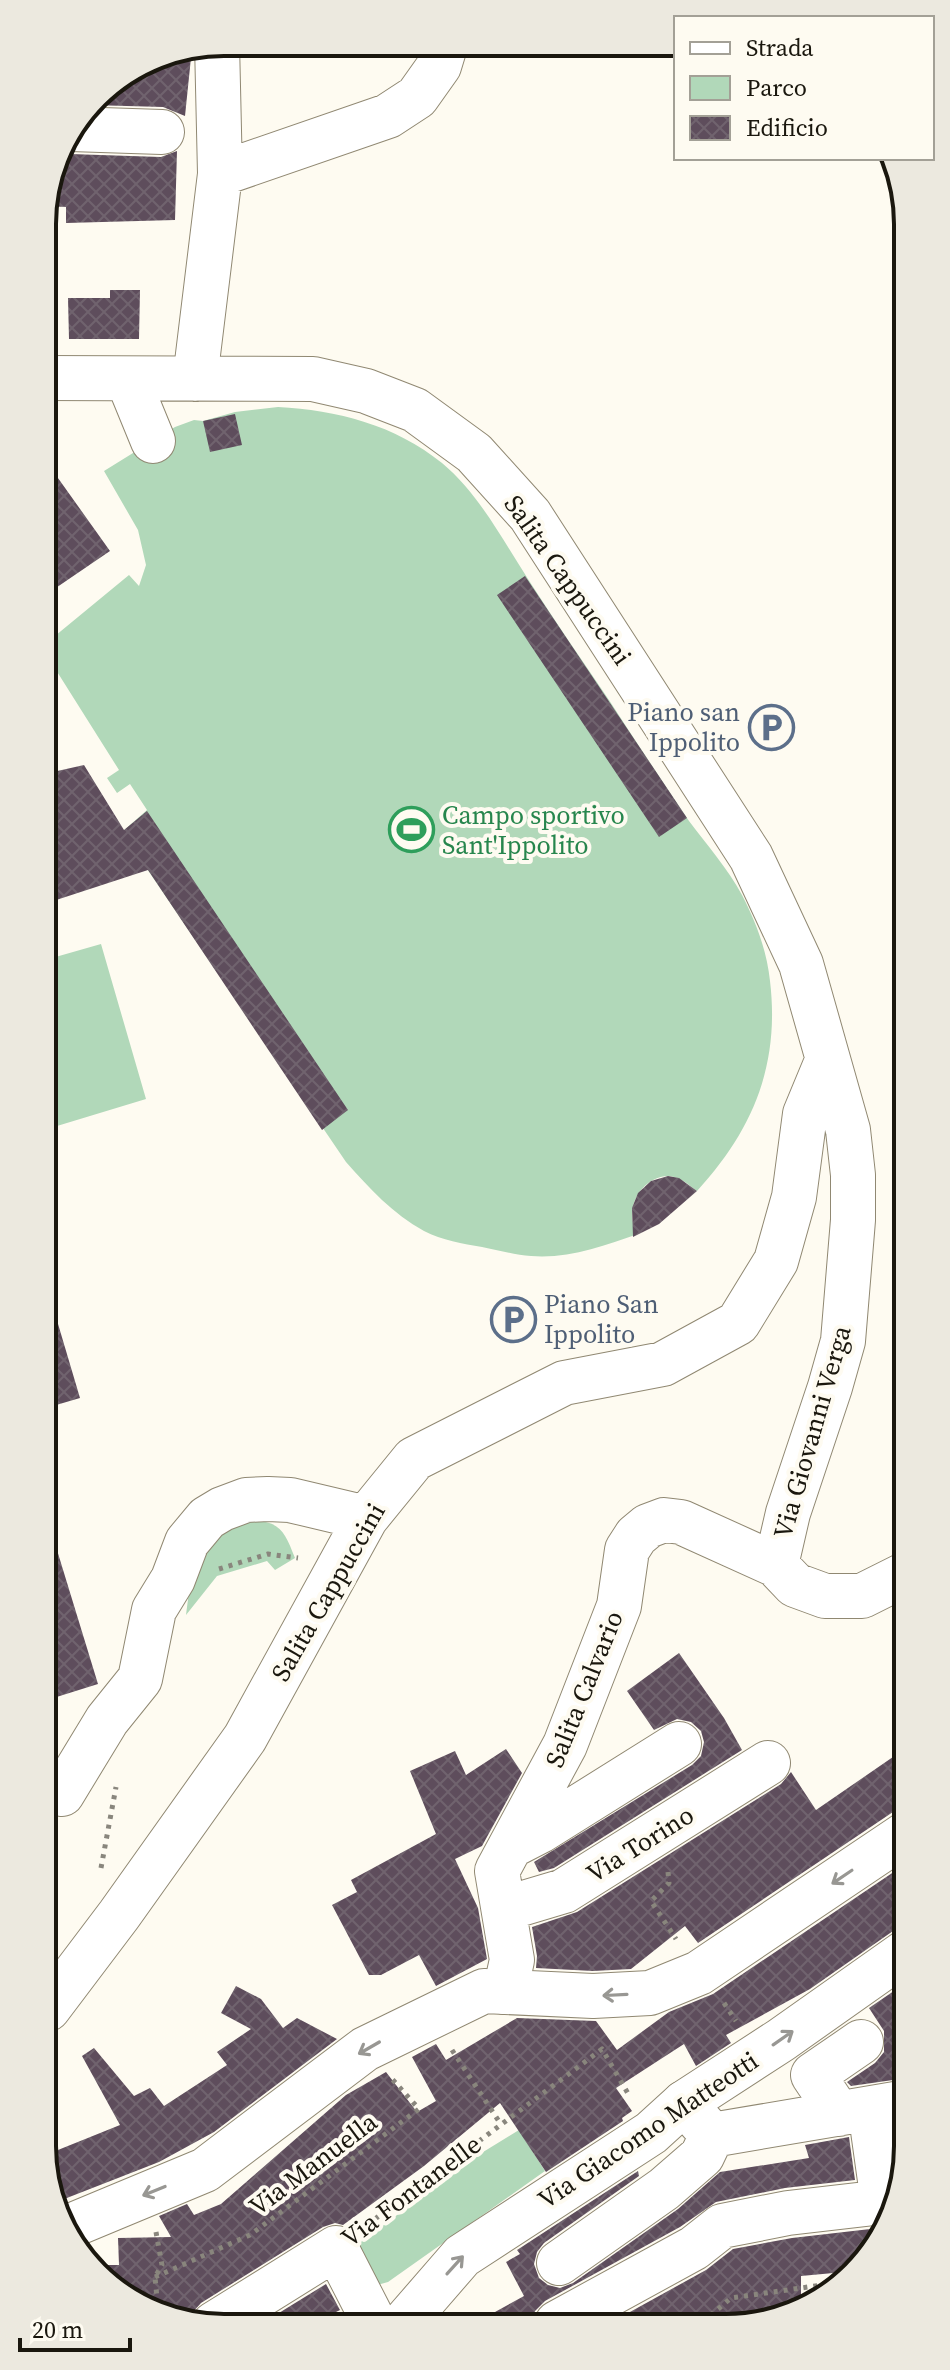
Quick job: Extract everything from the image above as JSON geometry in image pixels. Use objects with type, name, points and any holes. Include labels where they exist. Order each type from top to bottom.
[{"type":"street","points":[[195,379],[220,174],[217,56]]},
{"type":"street","points":[[220,174],[388,116],[417,97],[439,66],[442,56]]},
{"type":"street","points":[[84,129],[162,132]]},
{"type":"street","name":"Salita Cappuccini","points":[[56,377],[128,380],[313,379],[366,391],[415,410],[474,453],[530,515],[751,857],[801,964],[827,1061],[805,1114],[794,1197],[776,1261],[738,1323],[663,1364],[564,1383],[414,1459],[366,1518],[245,1738],[56,1998]]},
{"type":"street","points":[[128,380],[153,441]]},
{"type":"street","name":"Via Giovanni Verga","points":[[827,1061],[848,1130],[853,1175],[853,1220],[843,1341],[788,1513],[776,1565],[795,1585],[825,1596],[862,1596],[894,1580]]},
{"type":"street","points":[[62,1794],[107,1720],[140,1679],[154,1610],[173,1579],[187,1542],[207,1518],[246,1500],[268,1499],[290,1500],[366,1518]]},
{"type":"street","name":"Salita Calvario","points":[[505,1992],[512,1960],[497,1871],[565,1745],[619,1606],[627,1550],[636,1536],[648,1526],[664,1520],[681,1522],[776,1565]]},
{"type":"street","name":"Salita Calvario","points":[[511,1846],[679,1744]]},
{"type":"street","name":"Via Torino","points":[[504,1909],[564,1891],[768,1763]]},
{"type":"street","points":[[75,2224],[205,2170],[365,2049],[484,1991],[593,1996],[650,1993],[699,1973],[894,1842]]},
{"type":"street","name":"Via Giacomo Matteotti","points":[[412,2314],[462,2256],[651,2133],[698,2119],[781,2040],[894,1960]]},
{"type":"street","points":[[861,2042],[813,2075],[872,2108]]},
{"type":"street","points":[[559,2263],[664,2189],[702,2156],[698,2119],[872,2108]]},
{"type":"street","points":[[573,2314],[694,2248],[722,2226],[788,2213],[883,2202],[872,2108]]},
{"type":"street","points":[[336,2248],[370,2314]]},
{"type":"street","name":"Via Fontanelle","points":[[230,2314],[336,2248]]},
{"type":"path","points":[[215,1571],[268,1554]]},
{"type":"path","points":[[100,1870],[118,1781]]},
{"type":"path","points":[[648,1839],[667,1864],[669,1883],[651,1901],[699,1973]]},
{"type":"path","points":[[446,2041],[500,2123]]},
{"type":"path","name":"Via Manuella","points":[[157,2300],[155,2277],[250,2235],[419,2109],[365,2049]]},
{"type":"path","name":"Via Fontanelle","points":[[336,2248],[602,2049],[651,2133]]},
{"type":"path","points":[[712,2314],[731,2298],[819,2285]]},
{"type":"green space","name":"Campo sportivo Sant'Ippolito","points":[[278,407],[322,412],[364,422],[385,429],[424,450],[455,475],[489,518],[689,821],[742,895],[760,937],[770,981],[771,1041],[758,1095],[733,1144],[697,1191],[672,1176],[658,1178],[642,1189],[636,1197],[632,1216],[638,1234],[572,1254],[531,1256],[445,1239],[424,1231],[402,1217],[346,1162],[122,832],[147,810],[130,784],[117,793],[107,778],[119,770],[56,670],[56,635],[129,575],[139,586],[146,565],[138,530],[104,471],[175,427],[235,412]]},
{"type":"green space","points":[[101,944],[146,1099],[57,1126],[56,1122],[56,957]]},
{"type":"green space","points":[[253,1521],[270,1523],[281,1530],[295,1558],[275,1570],[267,1561],[217,1576],[186,1615],[192,1568],[216,1528]]},
{"type":"green space","points":[[519,2130],[545,2171],[388,2282],[370,2287],[346,2253],[475,2157]]},
{"type":"building","points":[[191,59],[185,116],[163,107],[105,105],[149,73]]},
{"type":"building","points":[[177,151],[175,220],[66,223],[66,207],[57,207],[71,154],[161,157]]},
{"type":"building","points":[[110,290],[140,290],[139,339],[69,339],[68,298],[110,298]]},
{"type":"building","points":[[235,414],[242,445],[210,452],[203,421]]},
{"type":"building","points":[[56,475],[110,551],[56,588]]},
{"type":"building","points":[[525,576],[687,818],[659,837],[497,595]]},
{"type":"building","points":[[84,765],[124,830],[147,811],[348,1110],[322,1130],[148,870],[56,900],[56,771]]},
{"type":"building","points":[[668,1176],[679,1178],[697,1191],[659,1224],[633,1237],[632,1208],[638,1193],[651,1181]]},
{"type":"building","points":[[56,1317],[80,1398],[56,1405]]},
{"type":"building","points":[[56,1547],[98,1684],[56,1697]]},
{"type":"building","points":[[679,1653],[742,1750],[554,1868],[539,1872],[534,1862],[692,1765],[701,1756],[704,1742],[701,1731],[691,1722],[677,1719],[654,1730],[627,1691]]},
{"type":"building","points":[[506,1749],[522,1773],[482,1846],[455,1859],[478,1908],[487,1959],[436,1986],[419,1955],[381,1975],[369,1975],[332,1905],[357,1892],[351,1880],[436,1834],[410,1771],[455,1751],[466,1775]]},
{"type":"building","points":[[894,1756],[894,1812],[698,1943],[685,1926],[631,1969],[536,1968],[532,1927],[577,1912],[781,1784],[791,1772],[816,1810]]},
{"type":"building","points":[[894,1872],[894,1931],[810,1989],[726,2035],[731,2043],[696,2066],[684,2044],[616,2088],[632,2111],[622,2118],[623,2121],[546,2172],[500,2103],[424,2166],[343,2225],[335,2223],[323,2227],[201,2303],[193,2311],[149,2297],[105,2265],[119,2265],[118,2238],[171,2237],[159,2216],[187,2204],[194,2215],[221,2204],[346,2095],[386,2072],[417,2112],[436,2101],[412,2057],[436,2044],[446,2060],[517,2018],[596,2021],[617,2050],[669,2012],[713,1994]]},
{"type":"building","points":[[236,1986],[261,1999],[283,2028],[297,2018],[337,2039],[214,2132],[159,2162],[65,2199],[56,2151],[120,2125],[82,2056],[94,2048],[134,2096],[150,2088],[164,2106],[227,2065],[217,2052],[251,2029],[221,2013]]},
{"type":"building","points":[[894,1991],[894,2080],[851,2086],[847,2082],[875,2063],[884,2052],[884,2031],[869,2008]]},
{"type":"building","points":[[849,2137],[855,2180],[785,2188],[716,2202],[680,2227],[545,2301],[534,2314],[491,2314],[524,2296],[506,2262],[520,2254],[517,2250],[638,2171],[639,2176],[544,2243],[537,2252],[534,2264],[539,2278],[548,2285],[560,2288],[573,2283],[678,2209],[720,2172],[809,2158],[805,2145]]},
{"type":"building","points":[[873,2229],[852,2257],[836,2273],[801,2276],[801,2296],[791,2301],[748,2313],[626,2314],[706,2270],[733,2249],[792,2238]]},
{"type":"building","points":[[326,2284],[340,2310],[332,2314],[277,2314]]},
{"type":"place","name":"Piano san Ippolito","points":[[771,727]]},
{"type":"place","name":"Campo sportivo Sant'Ippolito","points":[[411,830]]},
{"type":"place","name":"Piano San Ippolito","points":[[513,1319]]}]
